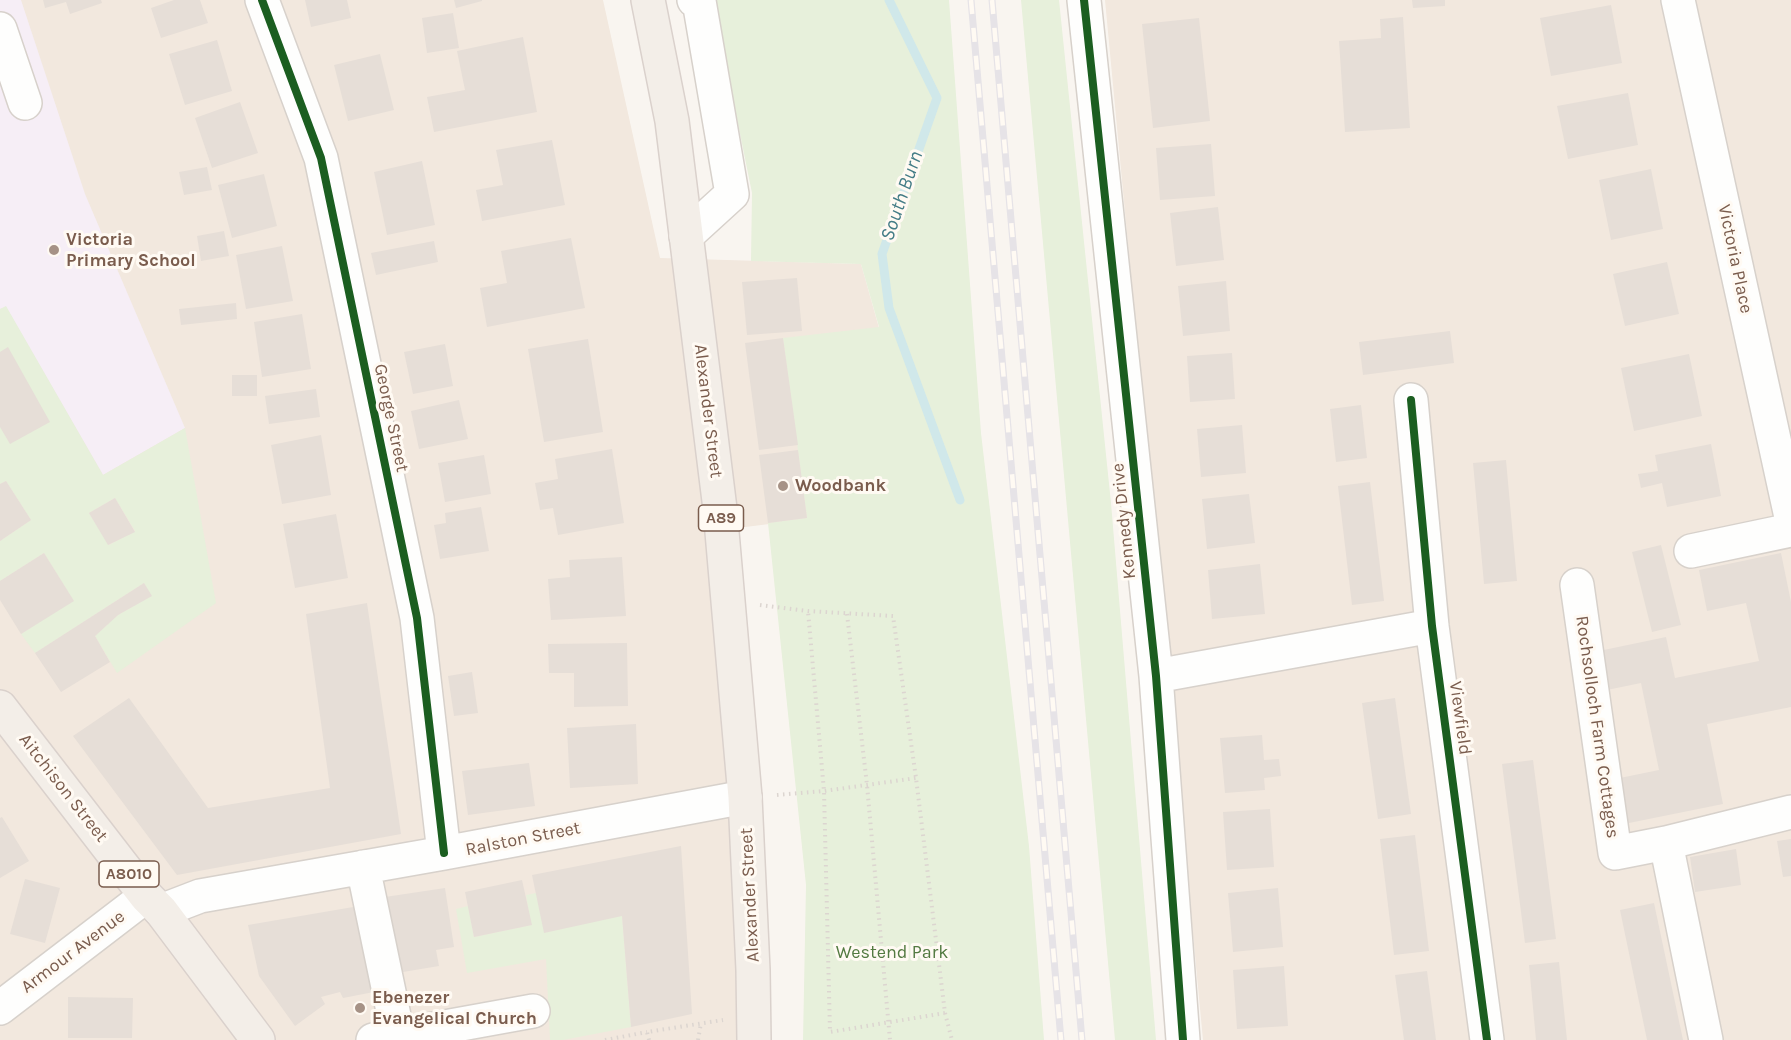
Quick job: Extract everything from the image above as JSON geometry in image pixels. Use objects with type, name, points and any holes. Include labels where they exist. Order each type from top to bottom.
[{"type":"main road","name":"Alexander Street","points":[[648,0],[672,121],[720,509],[745,797],[754,1040]]},
{"type":"main road","name":"Aitchison Street","points":[[0,707],[258,1040]]},
{"type":"street","name":"George Street","points":[[262,0],[321,158],[417,618],[444,853]]},
{"type":"street","points":[[686,236],[732,194],[699,1],[694,0]]},
{"type":"street","name":"Kennedy Drive","points":[[1084,0],[1156,676],[1183,1040]]},
{"type":"street","name":"Victoria Place","points":[[1678,0],[1791,517]]},
{"type":"street","points":[[0,29],[25,103]]},
{"type":"street","name":"Viewfield","points":[[1411,400],[1432,626],[1487,1040]]},
{"type":"street","points":[[1691,551],[1791,530]]},
{"type":"street","name":"Rochsolloch Farm Cottages","points":[[1577,585],[1615,853],[1666,843],[1791,812]]},
{"type":"street","points":[[1156,676],[1432,626]]},
{"type":"street","name":"Ralston Street","points":[[154,904],[745,797]]},
{"type":"street","points":[[1666,843],[1706,1040]]},
{"type":"street","points":[[363,867],[385,1038],[533,1011]]},
{"type":"street","name":"Armour Avenue","points":[[0,1008],[154,904]]},
{"type":"path","points":[[729,601],[808,611],[892,616],[916,778],[945,1013],[952,1040]]},
{"type":"path","points":[[808,611],[824,791],[830,1032],[945,1013]]},
{"type":"path","points":[[847,614],[867,785],[890,1040]]},
{"type":"path","points":[[745,797],[824,791],[916,778]]},
{"type":"path","points":[[605,1040],[714,1021]]},
{"type":"path","points":[[698,1040],[701,1023]]},
{"type":"path","points":[[647,1032],[649,1040]]},
{"type":"shaded area","points":[[0,0],[603,0],[660,258],[861,264],[879,328],[942,502],[722,530],[753,1040],[0,1040]]},
{"type":"shaded area","name":"Victoria Primary School","points":[[0,0],[21,0],[85,194],[185,428],[103,475],[6,307],[0,309]]},
{"type":"shaded area","points":[[1105,0],[1791,0],[1791,1040],[1203,1040]]},
{"type":"green space","name":"Westend Park","points":[[713,0],[949,0],[981,433],[1029,846],[1044,1040],[803,1040],[806,885],[768,523],[807,518],[783,338],[879,327],[861,264],[751,261],[752,193]]},
{"type":"green space","points":[[1021,0],[1059,0],[1111,503],[1156,1040],[1115,1040]]},
{"type":"green space","points":[[6,306],[103,475],[185,428],[216,603],[117,673],[95,636],[118,615],[151,596],[144,583],[35,653],[21,634],[73,600],[44,553],[0,581],[0,541],[31,520],[6,481],[0,484],[0,309]],"holes":[[[115,498],[135,531],[109,545],[89,513]]]},
{"type":"green space","points":[[536,893],[622,916],[631,1027],[563,1040],[550,1040],[546,959],[467,973],[456,909],[468,906],[474,937],[531,925],[526,895]]},
{"type":"building","points":[[43,0],[101,0],[102,3],[70,14],[66,2],[45,8]]},
{"type":"building","points":[[174,0],[200,0],[208,23],[161,38],[151,8]]},
{"type":"building","points":[[305,0],[347,0],[351,18],[311,27]]},
{"type":"building","points":[[454,0],[482,0],[482,1],[456,8]]},
{"type":"building","points":[[1412,0],[1445,0],[1445,6],[1413,8]]},
{"type":"building","points":[[1611,5],[1622,63],[1551,76],[1540,18]]},
{"type":"building","points":[[453,13],[459,48],[427,53],[422,18]]},
{"type":"building","points":[[1403,17],[1410,128],[1345,132],[1339,41],[1381,38],[1380,19]]},
{"type":"building","points":[[1199,18],[1210,121],[1153,128],[1142,24]]},
{"type":"building","points":[[523,37],[537,112],[434,132],[427,97],[465,90],[457,51]]},
{"type":"building","points":[[217,40],[232,91],[185,105],[169,54]]},
{"type":"building","points":[[380,54],[394,110],[348,121],[334,65]]},
{"type":"building","points":[[1628,93],[1638,145],[1568,159],[1557,106]]},
{"type":"building","points":[[240,102],[258,153],[212,168],[195,118]]},
{"type":"building","points":[[552,140],[565,205],[482,221],[476,190],[503,185],[496,150]]},
{"type":"building","points":[[1211,144],[1215,196],[1160,200],[1156,148]]},
{"type":"building","points":[[422,161],[435,225],[387,235],[374,172]]},
{"type":"building","points":[[207,167],[212,190],[184,195],[179,172]]},
{"type":"building","points":[[1651,169],[1663,229],[1611,240],[1599,180]]},
{"type":"building","points":[[264,174],[277,226],[232,238],[218,185]]},
{"type":"building","points":[[1218,207],[1224,260],[1176,266],[1170,213]]},
{"type":"building","points":[[224,231],[229,256],[201,261],[197,236]]},
{"type":"building","points":[[571,238],[585,308],[487,327],[480,288],[507,283],[501,251]]},
{"type":"building","points":[[434,241],[438,262],[376,275],[371,253]]},
{"type":"building","points":[[282,246],[293,301],[246,309],[236,255]]},
{"type":"building","points":[[1667,262],[1679,314],[1625,326],[1613,274]]},
{"type":"building","points":[[797,278],[802,331],[747,335],[742,282]]},
{"type":"building","points":[[1226,281],[1230,331],[1183,336],[1178,286]]},
{"type":"building","points":[[236,303],[237,319],[181,325],[179,309]]},
{"type":"building","points":[[302,314],[311,369],[262,377],[254,322]]},
{"type":"building","points":[[1450,331],[1454,363],[1363,375],[1359,342]]},
{"type":"building","points":[[783,338],[798,445],[759,450],[745,343]]},
{"type":"building","points":[[588,339],[603,432],[544,442],[528,349]]},
{"type":"building","points":[[445,344],[453,386],[413,394],[404,352]]},
{"type":"building","points":[[8,347],[50,422],[10,444],[0,427],[0,352]]},
{"type":"building","points":[[1232,353],[1235,399],[1190,402],[1187,356]]},
{"type":"building","points":[[1689,354],[1702,416],[1634,431],[1621,368]]},
{"type":"building","points":[[232,375],[257,375],[257,396],[232,396]]},
{"type":"building","points":[[316,389],[320,417],[269,424],[265,396]]},
{"type":"building","points":[[459,400],[468,439],[419,449],[411,411]]},
{"type":"building","points":[[1361,405],[1367,458],[1336,462],[1330,409]]},
{"type":"building","points":[[1242,425],[1246,473],[1201,477],[1197,429]]},
{"type":"building","points":[[321,435],[331,495],[282,504],[271,445]]},
{"type":"building","points":[[1711,444],[1721,496],[1667,507],[1662,483],[1641,488],[1638,474],[1658,471],[1655,455]]},
{"type":"building","points":[[612,449],[624,523],[558,535],[553,508],[540,510],[535,483],[558,479],[555,459]]},
{"type":"building","name":"Woodbank","points":[[798,450],[807,518],[768,523],[759,455]]},
{"type":"building","points":[[484,455],[491,494],[445,502],[438,463]]},
{"type":"building","points":[[1506,460],[1517,581],[1484,584],[1473,463]]},
{"type":"building","points":[[6,481],[31,520],[0,541],[0,484]]},
{"type":"building","points":[[1370,482],[1384,601],[1352,605],[1338,486]]},
{"type":"building","points":[[1249,494],[1255,543],[1207,549],[1202,499]]},
{"type":"building","points":[[115,498],[135,532],[108,545],[89,513]]},
{"type":"building","points":[[481,507],[489,551],[440,559],[434,525],[446,523],[445,513]]},
{"type":"building","points":[[336,514],[348,578],[295,588],[283,524]]},
{"type":"building","points":[[1661,545],[1681,625],[1652,632],[1632,552]]},
{"type":"building","points":[[44,553],[74,601],[21,634],[0,600],[0,581]]},
{"type":"building","points":[[1781,553],[1791,602],[1791,707],[1707,724],[1723,804],[1624,824],[1615,779],[1659,770],[1641,683],[1607,690],[1599,651],[1666,637],[1675,678],[1759,661],[1746,603],[1707,611],[1699,570]]},
{"type":"building","points":[[622,557],[626,616],[551,620],[548,579],[570,577],[569,560]]},
{"type":"building","points":[[1260,564],[1265,614],[1212,619],[1208,570]]},
{"type":"building","points":[[144,583],[152,596],[118,615],[95,636],[110,662],[61,692],[35,653]]},
{"type":"building","points":[[367,603],[401,834],[177,875],[73,736],[129,698],[208,808],[330,788],[306,614]]},
{"type":"building","points":[[627,643],[628,706],[574,707],[574,673],[549,673],[548,644]]},
{"type":"building","points":[[472,672],[478,713],[454,716],[448,676]]},
{"type":"building","points":[[1395,698],[1411,814],[1378,819],[1362,703]]},
{"type":"building","points":[[636,724],[638,784],[570,788],[567,728]]},
{"type":"building","points":[[1262,735],[1264,760],[1279,759],[1281,776],[1264,778],[1265,790],[1225,793],[1220,738]]},
{"type":"building","points":[[1533,760],[1556,939],[1525,943],[1502,764]]},
{"type":"building","points":[[529,763],[535,806],[468,815],[462,771]]},
{"type":"building","points":[[1270,809],[1274,867],[1227,870],[1223,812]]},
{"type":"building","points":[[2,817],[29,861],[0,878],[0,818]]},
{"type":"building","points":[[1415,835],[1429,951],[1394,955],[1380,839]]},
{"type":"building","points":[[1791,839],[1791,876],[1783,877],[1777,841]]},
{"type":"building","points":[[681,846],[692,1014],[631,1027],[622,916],[544,933],[532,875]]},
{"type":"building","points":[[1736,849],[1741,885],[1695,892],[1690,857]]},
{"type":"building","points":[[25,879],[60,888],[45,943],[10,934]]},
{"type":"building","points":[[522,880],[532,925],[474,937],[465,892]]},
{"type":"building","points":[[445,888],[454,947],[436,950],[439,966],[397,973],[385,897]]},
{"type":"building","points":[[1278,888],[1283,947],[1233,952],[1228,893]]},
{"type":"building","points":[[1654,903],[1683,1040],[1647,1040],[1620,910]]},
{"type":"building","points":[[359,906],[379,991],[343,998],[340,992],[321,997],[325,1004],[295,1026],[259,976],[248,925]]},
{"type":"building","points":[[1559,962],[1567,1040],[1536,1040],[1529,965]]},
{"type":"building","points":[[1284,966],[1288,1026],[1237,1029],[1233,970]]},
{"type":"building","points":[[1427,971],[1436,1040],[1404,1040],[1395,975]]},
{"type":"building","points":[[68,997],[133,998],[132,1038],[68,1038]]},
{"type":"waterway","name":"South Burn","points":[[889,0],[937,98],[882,254],[889,308],[960,500]]},
{"type":"railway","points":[[971,0],[1061,1040]]},
{"type":"railway","points":[[992,0],[1082,1040]]},
{"type":"cycle path","points":[[262,0],[321,158],[417,618],[444,853]]},
{"type":"cycle path","points":[[1084,0],[1156,676],[1183,1040]]},
{"type":"cycle path","points":[[1411,400],[1432,626],[1487,1040]]},
{"type":"place","name":"Victoria Primary School","points":[[54,250]]},
{"type":"place","name":"Woodbank","points":[[783,486]]},
{"type":"place","name":"Ebenezer Evangelical Church","points":[[360,1008]]}]
